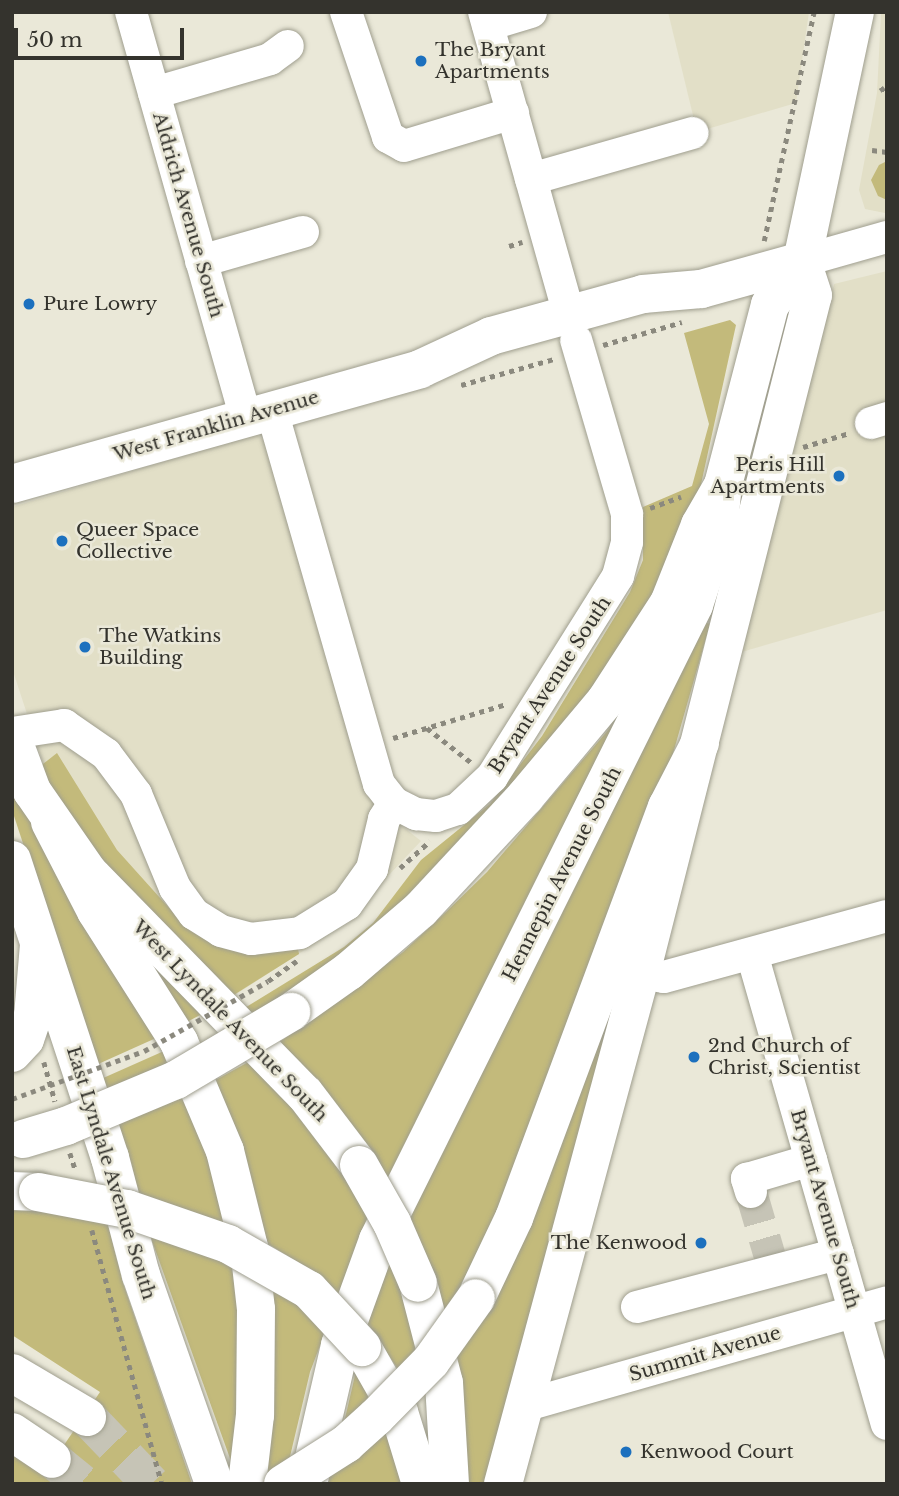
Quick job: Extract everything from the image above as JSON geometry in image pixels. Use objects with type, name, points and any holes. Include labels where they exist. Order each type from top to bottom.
[{"type":"main road","name":"Hennepin Avenue South","points":[[308,1484],[340,1345],[378,1240],[672,654],[718,531],[723,485],[770,305],[802,261],[851,16]]},
{"type":"main road","name":"Hennepin Avenue South","points":[[503,1484],[641,973],[813,295],[802,261]]},
{"type":"main road","name":"West Franklin Avenue","points":[[12,484],[420,369],[491,336],[572,327],[643,293],[701,289],[802,261]]},
{"type":"main road","points":[[18,1140],[66,1126],[176,1080],[291,1012],[349,971],[421,909],[525,797],[606,700],[669,603],[700,525],[723,485]]},
{"type":"main road","name":"West Lyndale Avenue South","points":[[12,735],[32,791],[50,822],[113,901],[304,1094],[359,1166],[399,1236],[418,1283],[444,1383],[450,1484]]},
{"type":"main road","points":[[283,1484],[345,1444],[385,1408],[431,1361],[476,1298],[514,1217],[667,807],[700,743]]},
{"type":"main road","points":[[50,822],[96,911],[184,1051],[225,1151],[249,1247],[256,1309],[255,1415],[247,1484]]},
{"type":"main road","name":"East Lyndale Avenue South","points":[[12,860],[110,1158],[141,1275],[214,1484]]},
{"type":"main road","points":[[28,1054],[25,1039],[33,1016],[39,944]]},
{"type":"main road","points":[[25,1192],[127,1209],[228,1244],[309,1290],[362,1347],[400,1412],[421,1484]]},
{"type":"main road","points":[[12,1373],[87,1417]]},
{"type":"main road","points":[[12,1432],[51,1459]]},
{"type":"street","name":"Aldrich Avenue South","points":[[131,12],[201,261],[259,414],[387,794]]},
{"type":"street","points":[[346,12],[388,137],[404,146],[513,113]]},
{"type":"street","points":[[486,19],[531,12]]},
{"type":"street","name":"Bryant Avenue South","points":[[387,794],[416,814],[436,816],[476,795],[553,687],[618,576],[627,542],[627,514],[486,19]]},
{"type":"street","points":[[154,93],[270,59],[288,46]]},
{"type":"street","points":[[531,180],[693,133]]},
{"type":"street","points":[[201,261],[303,232]]},
{"type":"street","name":"West Franklin Avenue","points":[[802,261],[887,237]]},
{"type":"street","points":[[12,735],[64,725],[106,754],[136,794],[174,888],[194,914],[221,930],[251,939],[300,933],[347,904],[372,869],[384,820],[387,794]]},
{"type":"street","points":[[641,973],[664,977],[887,916]]},
{"type":"street","name":"Bryant Avenue South","points":[[752,954],[887,1424]]},
{"type":"street","points":[[751,1192],[747,1179],[811,1160]]},
{"type":"street","points":[[637,1307],[772,1264],[838,1254]]},
{"type":"street","name":"Summit Avenue","points":[[523,1406],[887,1302]]},
{"type":"path","points":[[881,87],[887,96]]},
{"type":"path","points":[[872,150],[887,152]]},
{"type":"path","points":[[796,449],[879,420]]},
{"type":"path","points":[[393,738],[516,701]]},
{"type":"path","points":[[427,728],[472,764]]},
{"type":"path","points":[[12,1100],[144,1051],[268,981]]},
{"type":"path","points":[[28,1054],[57,1105]]},
{"type":"path","points":[[68,1144],[79,1183]]},
{"type":"path","points":[[90,1222],[162,1484]]},
{"type":"shaded area","points":[[668,12],[809,12],[796,103],[697,132]]},
{"type":"shaded area","points":[[887,12],[885,213],[865,209],[859,190],[877,93],[881,14]]},
{"type":"shaded area","points":[[887,161],[887,200],[878,196],[871,180],[879,165]]},
{"type":"shaded area","points":[[887,271],[887,610],[738,653],[834,284]]},
{"type":"shaded area","points":[[730,320],[736,325],[696,507],[656,608],[444,871],[256,1020],[243,1009],[344,947],[373,923],[421,860],[490,804],[542,736],[630,592],[643,560],[643,507],[692,486],[709,424],[684,333]]},
{"type":"shaded area","points":[[256,434],[269,445],[365,786],[373,803],[421,841],[340,927],[235,995],[40,775],[43,763],[12,668],[12,507]]},
{"type":"shaded area","points":[[700,621],[710,624],[672,757],[520,1161],[447,1315],[407,1214]]},
{"type":"shaded area","points":[[621,715],[389,1180],[277,1044],[403,952],[446,912],[487,872]]},
{"type":"shaded area","points":[[57,753],[117,850],[179,919],[225,949],[249,953],[298,949],[299,954],[229,998],[101,869],[40,775],[43,764]]},
{"type":"shaded area","points":[[12,782],[165,1034],[96,1065],[12,810]]},
{"type":"shaded area","points":[[639,906],[490,1484],[464,1484],[454,1361]]},
{"type":"shaded area","points":[[141,948],[204,1013],[183,1024]]},
{"type":"shaded area","points":[[173,1047],[180,1061],[105,1094],[101,1079]]},
{"type":"shaded area","points":[[252,1060],[298,1108],[372,1217],[340,1295],[314,1272],[260,1239],[212,1082]]},
{"type":"shaded area","points":[[193,1091],[239,1229],[139,1194],[116,1125]]},
{"type":"shaded area","points":[[12,1201],[105,1213],[123,1283],[192,1484],[12,1484],[12,1455],[45,1473],[100,1392],[12,1335]]},
{"type":"shaded area","points":[[146,1224],[242,1261],[236,1475],[200,1375]]},
{"type":"shaded area","points":[[390,1255],[424,1347],[401,1374],[367,1322]]},
{"type":"shaded area","points":[[265,1273],[329,1322],[310,1372],[288,1465],[262,1479]]},
{"type":"shaded area","points":[[359,1358],[383,1393],[343,1427]]},
{"type":"shaded area","points":[[396,1424],[414,1484],[328,1484],[329,1476]]},
{"type":"tunnel","points":[[751,1192],[770,1257]]},
{"type":"tunnel","points":[[87,1417],[151,1484]]},
{"type":"tunnel","points":[[52,1459],[83,1484]]},
{"type":"place","name":"The Bryant Apartments","points":[[421,61]]},
{"type":"place","name":"Pure Lowry","points":[[29,304]]},
{"type":"place","name":"Peris Hill Apartments","points":[[839,476]]},
{"type":"place","name":"Queer Space Collective","points":[[62,541]]},
{"type":"place","name":"The Watkins Building","points":[[85,647]]},
{"type":"place","name":"2nd Church of Christ, Scientist","points":[[694,1057]]},
{"type":"place","name":"The Kenwood","points":[[701,1243]]},
{"type":"place","name":"Kenwood Court","points":[[626,1452]]}]
